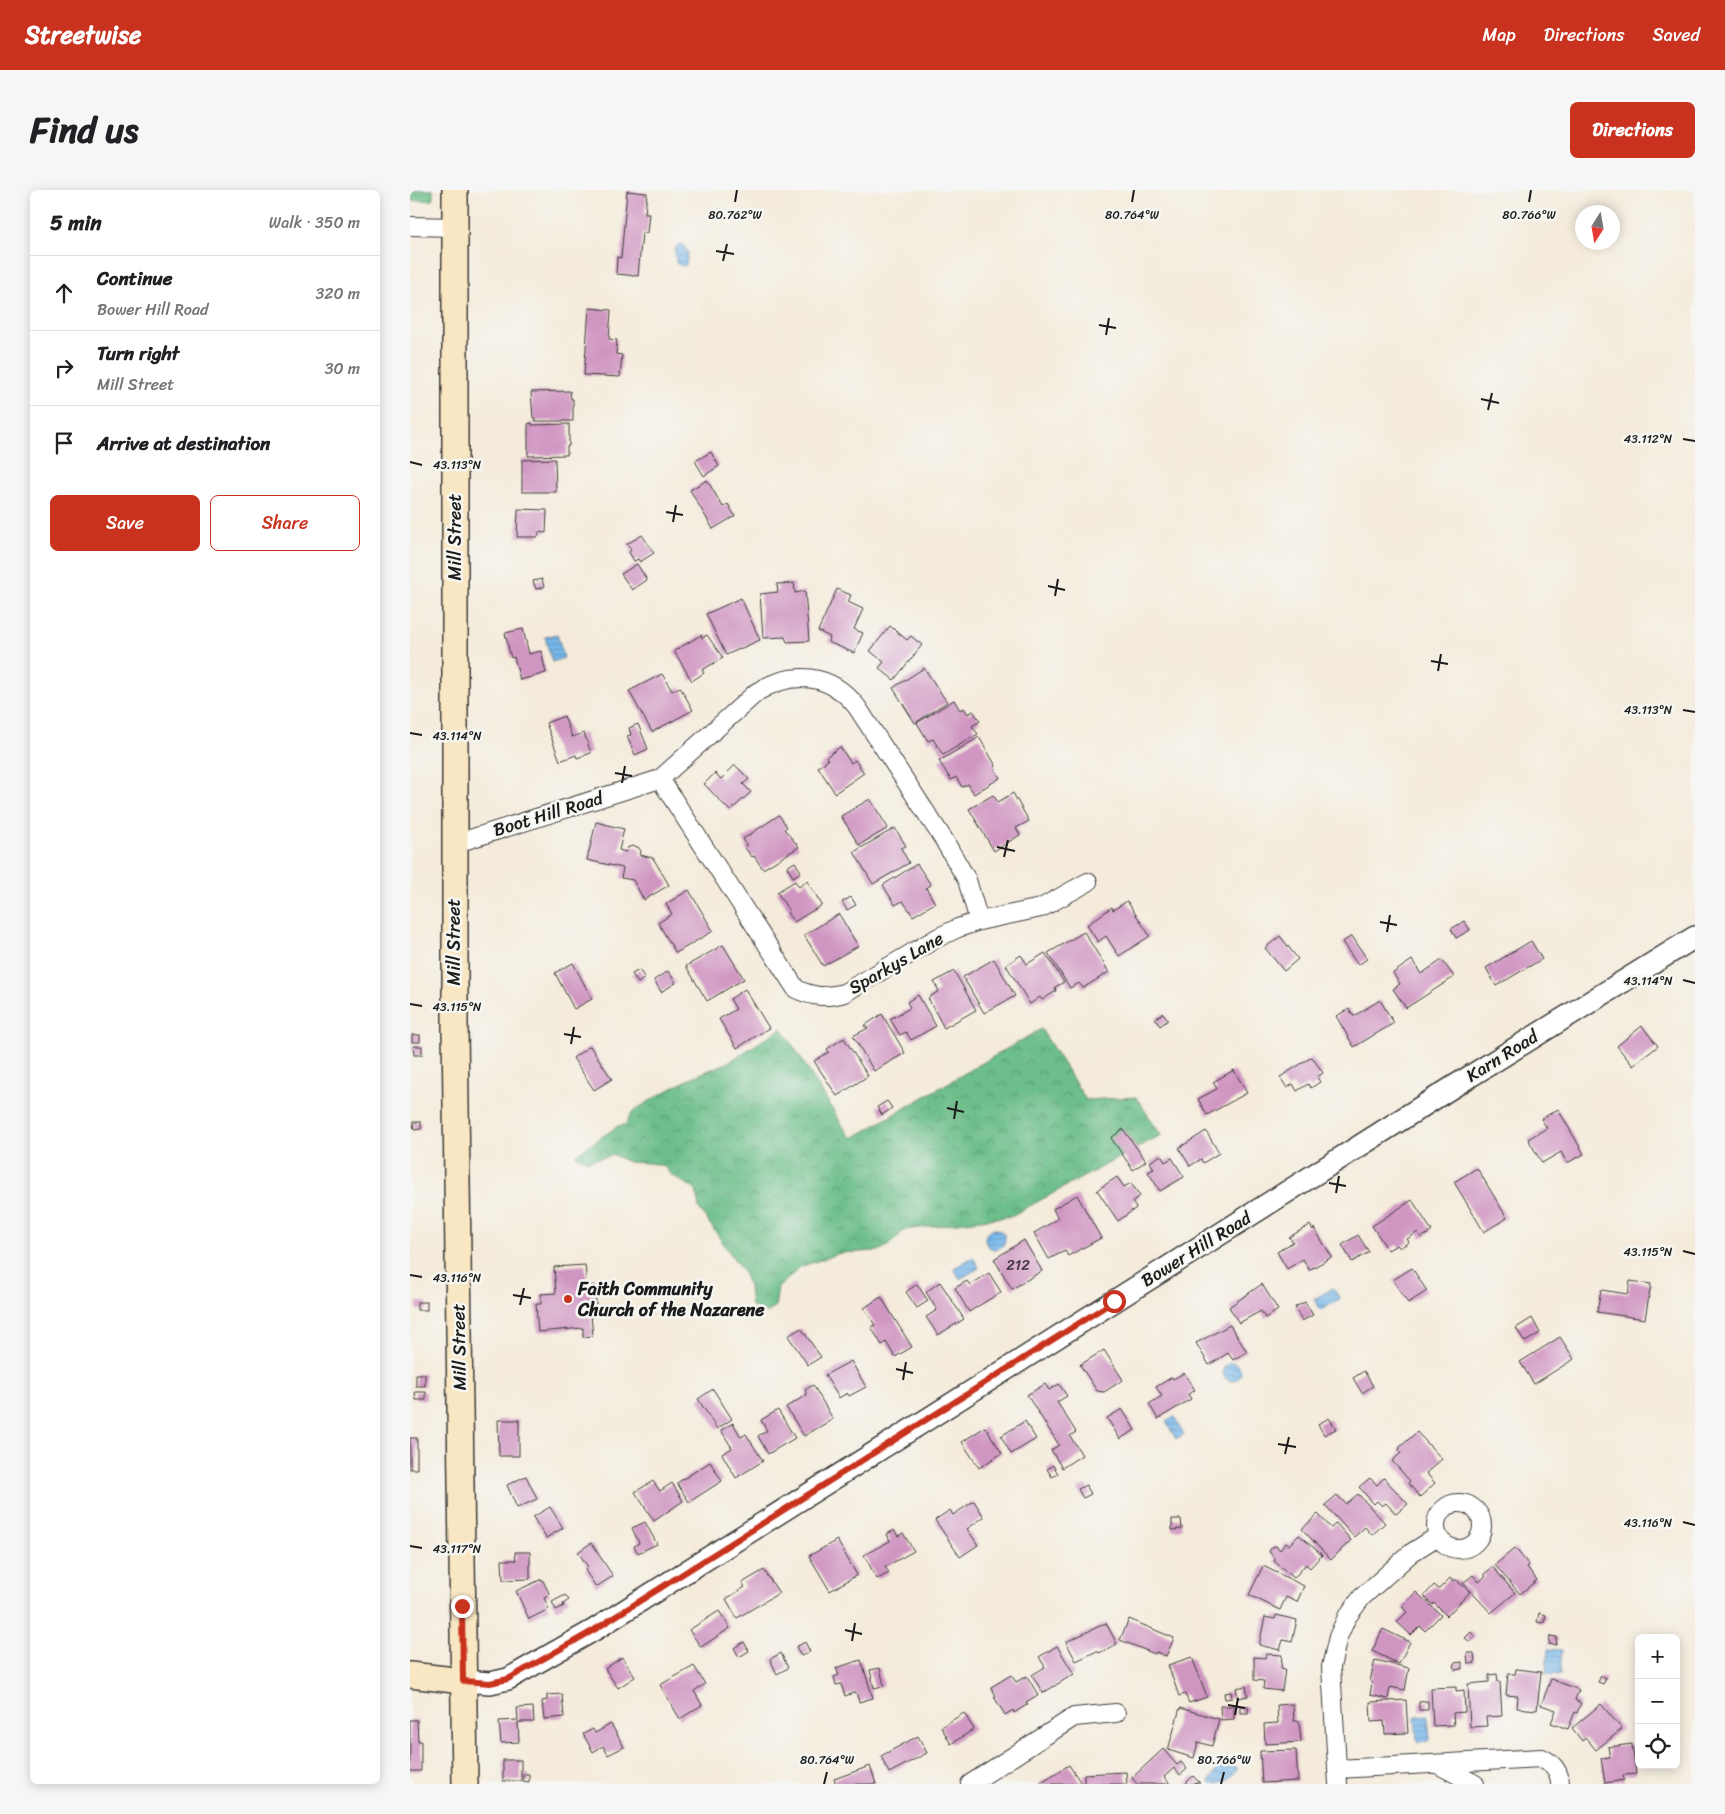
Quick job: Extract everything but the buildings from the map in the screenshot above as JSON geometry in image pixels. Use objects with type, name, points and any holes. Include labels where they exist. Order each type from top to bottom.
[{"type":"main road","name":"Mill Street","points":[[455,190],[455,1020],[465,1784]]},
{"type":"main road","points":[[410,1676],[463,1681]]},
{"type":"street","points":[[410,226],[455,226]]},
{"type":"street","name":"Boot Hill Road","points":[[454,844],[660,779],[758,692],[771,683],[786,678],[817,678],[849,696],[944,840],[967,880],[979,922]]},
{"type":"street","name":"Sparkys Lane","points":[[660,779],[796,988],[807,994],[832,997],[844,993],[937,938],[958,928],[1041,908],[1088,882]]},
{"type":"street","name":"Karn Road","points":[[1311,1176],[1695,937]]},
{"type":"street","name":"Bower Hill Road","points":[[463,1681],[490,1683],[508,1679],[594,1630],[1311,1176]]},
{"type":"street","points":[[1438,1536],[1411,1553],[1362,1596],[1344,1624],[1336,1643],[1331,1666],[1338,1776],[1436,1764],[1542,1758],[1550,1761],[1555,1767],[1559,1774],[1560,1784]]},
{"type":"street","points":[[977,1782],[1074,1717],[1116,1713]]},
{"type":"street","points":[[1436,1764],[1475,1784]]},
{"type":"green space","points":[[410,190],[433,190],[433,200],[410,201]]},
{"type":"green space","points":[[782,1028],[848,1134],[853,1138],[1041,1029],[1086,1100],[1136,1097],[1161,1135],[1011,1216],[904,1230],[892,1243],[879,1251],[840,1253],[800,1267],[778,1288],[775,1307],[767,1313],[751,1306],[749,1287],[743,1272],[699,1208],[696,1190],[670,1174],[664,1166],[628,1162],[614,1155],[587,1161],[575,1155],[618,1126],[625,1125],[632,1112],[661,1094],[695,1076],[727,1063]]},
{"type":"water","points":[[679,244],[683,244],[688,253],[686,265],[683,266],[676,263],[675,249]]},
{"type":"water","points":[[557,634],[564,658],[552,662],[545,637]]},
{"type":"water","points":[[995,1229],[1002,1232],[1005,1239],[1002,1246],[995,1249],[988,1246],[985,1239],[988,1232]]},
{"type":"water","points":[[973,1257],[979,1268],[960,1279],[954,1268]]},
{"type":"water","points":[[1333,1288],[1340,1299],[1321,1310],[1314,1299]]},
{"type":"water","points":[[1232,1363],[1240,1368],[1241,1372],[1236,1380],[1232,1381],[1224,1376],[1223,1372],[1228,1364]]},
{"type":"water","points":[[1174,1416],[1184,1434],[1176,1439],[1166,1422]]},
{"type":"water","points":[[1548,1649],[1562,1650],[1560,1675],[1546,1674]]},
{"type":"water","points":[[1427,1715],[1430,1739],[1418,1742],[1415,1718],[1416,1716]]},
{"type":"water","points":[[1230,1762],[1237,1769],[1230,1779],[1211,1784],[1209,1781],[1221,1764]]},
{"type":"place","name":"Faith Community Church of the Nazarene","points":[[568,1299]]},
{"type":"route","points":[[462,1606],[463,1681],[490,1683],[508,1679],[594,1630],[1114,1301]]}]
